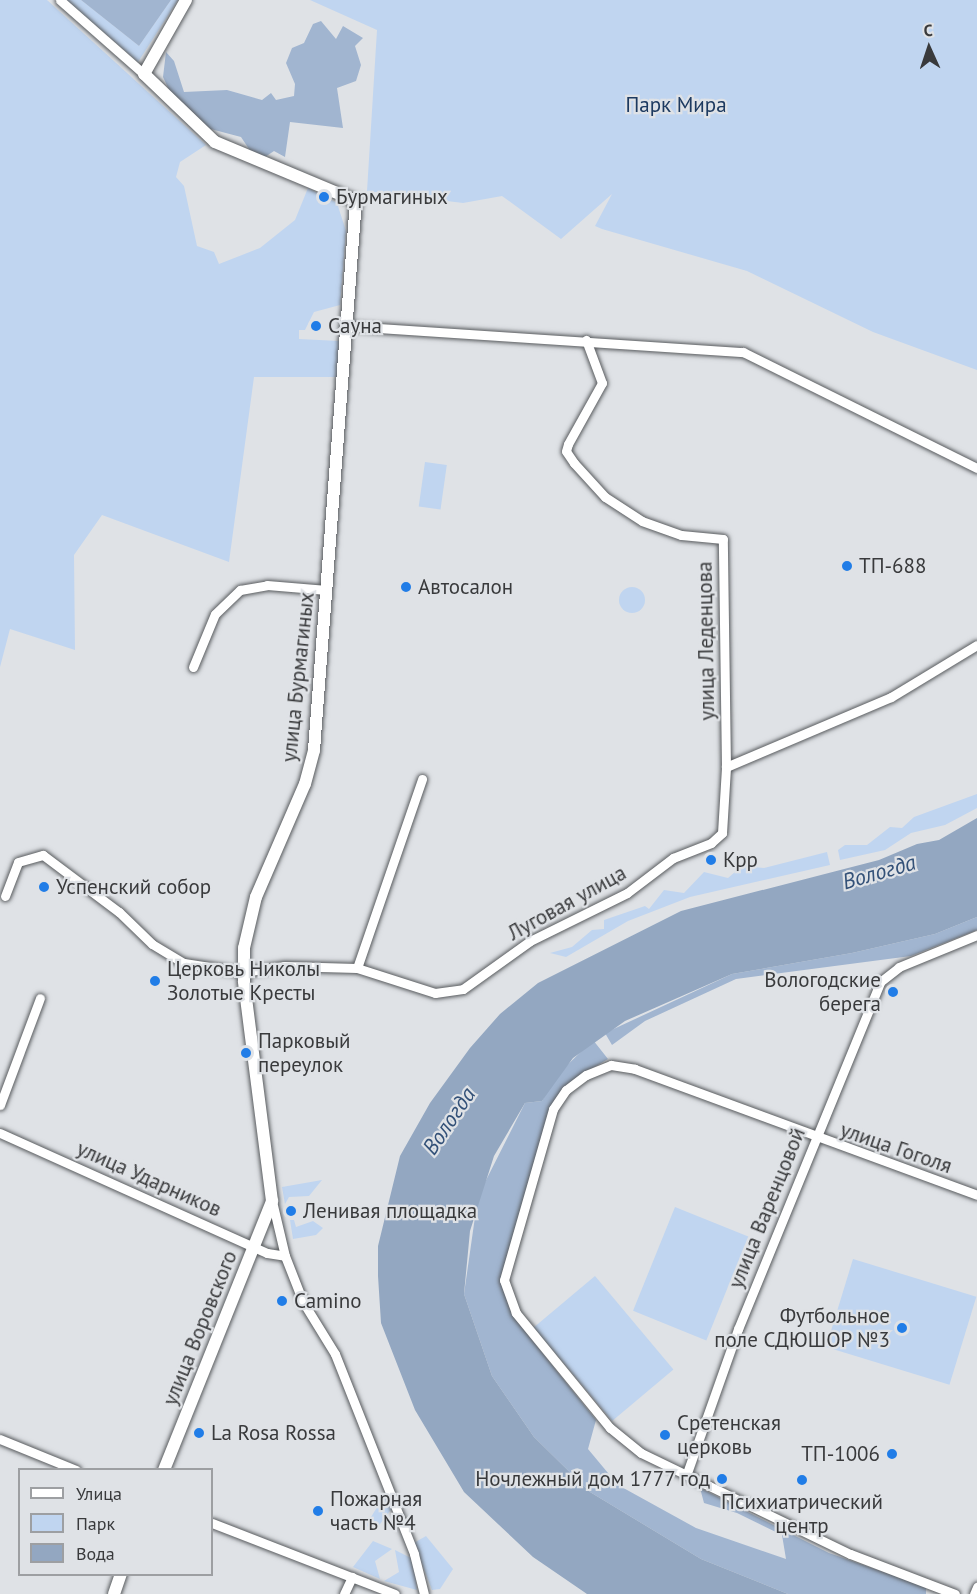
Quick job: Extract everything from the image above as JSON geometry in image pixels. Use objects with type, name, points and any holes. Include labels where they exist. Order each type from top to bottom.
[{"type":"street","points":[[60,0],[144,74],[186,0]]},
{"type":"street","name":"улица Бурмагиных","points":[[144,74],[215,142],[356,201],[349,326],[310,766],[256,897],[243,972],[272,1201],[285,1256],[303,1302],[335,1354],[414,1554],[424,1594]]},
{"type":"street","points":[[349,326],[743,352],[977,468]]},
{"type":"street","name":"улица Леденцова","points":[[586,340],[598,366],[601,392],[568,444],[566,451],[574,463],[605,496],[642,520],[681,535],[723,539],[726,767],[722,833]]},
{"type":"street","points":[[194,667],[215,614],[240,590],[267,585],[327,590]]},
{"type":"street","points":[[726,767],[891,697],[977,645]]},
{"type":"street","points":[[6,896],[18,862],[43,855],[119,912],[168,955],[184,963],[243,972],[284,966],[357,968],[422,779]]},
{"type":"street","name":"Луговая улица","points":[[357,968],[429,992],[463,989],[530,941],[627,893],[673,858],[711,843],[722,833]]},
{"type":"street","name":"улица Варенцовой","points":[[687,1473],[738,1329],[814,1138],[880,982],[899,967],[977,935]]},
{"type":"street","points":[[0,1105],[40,998]]},
{"type":"street","name":"улица Гоголя","points":[[955,1594],[850,1554],[687,1473],[641,1454],[610,1428],[516,1313],[505,1291],[506,1270],[553,1109],[566,1090],[600,1068],[635,1069],[814,1138],[977,1195]]},
{"type":"street","name":"улица Ударников","points":[[0,1133],[254,1245],[285,1256]]},
{"type":"street","name":"улица Воровского","points":[[165,1468],[272,1201]]},
{"type":"street","points":[[0,1439],[71,1468]]},
{"type":"street","points":[[213,1522],[395,1594]]},
{"type":"street","points":[[114,1594],[122,1576]]},
{"type":"street","points":[[344,1594],[352,1577]]},
{"type":"street","points":[[974,1594],[977,1587]]},
{"type":"green space","points":[[0,0],[47,0],[206,145],[180,162],[176,177],[184,186],[197,246],[214,252],[219,264],[260,248],[295,220],[308,188],[337,203],[346,231],[340,305],[314,312],[305,330],[299,330],[299,339],[339,341],[337,377],[254,377],[229,562],[102,515],[74,555],[75,650],[10,629],[0,667]]},
{"type":"green space","points":[[66,0],[81,0],[139,46],[171,0],[178,0],[138,62]]},
{"type":"green space","name":"Парк Мира","points":[[310,0],[977,0],[977,370],[873,332],[747,271],[595,226],[612,194],[561,239],[502,196],[463,203],[367,191],[377,30]]},
{"type":"green space","points":[[425,462],[447,465],[441,510],[419,507]]},
{"type":"green space","points":[[632,587],[641,591],[645,600],[641,609],[632,613],[623,609],[619,600],[623,591]]},
{"type":"green space","points":[[977,794],[977,808],[945,825],[911,833],[885,850],[840,860],[838,850],[845,845],[867,845],[890,827],[902,828],[914,817]]},
{"type":"green space","points":[[827,852],[830,865],[690,897],[628,921],[566,957],[550,953],[572,947],[592,930],[604,929],[604,920],[645,906],[649,909],[664,890],[684,893],[704,872],[728,878],[742,866],[764,868]]},
{"type":"green space","points":[[322,1180],[309,1196],[289,1197],[285,1204],[282,1187]]},
{"type":"green space","points":[[675,1207],[748,1237],[706,1340],[633,1311]]},
{"type":"green space","points":[[290,1220],[294,1220],[296,1227],[313,1221],[323,1228],[316,1235],[293,1239]]},
{"type":"green space","name":"Футбольное поле СДЮШОР №3","points":[[853,1259],[976,1297],[949,1385],[826,1347]]},
{"type":"green space","points":[[595,1276],[673,1369],[612,1421],[534,1327]]},
{"type":"green space","points":[[386,1493],[393,1507],[374,1532],[366,1525]]},
{"type":"green space","points":[[426,1536],[453,1569],[440,1589],[432,1590],[414,1543]]},
{"type":"green space","points":[[373,1541],[392,1549],[375,1561],[380,1579],[353,1567]]},
{"type":"green space","points":[[395,1550],[413,1559],[417,1590],[384,1581],[399,1572]]},
{"type":"shaded area","points":[[81,0],[171,0],[139,46]]},
{"type":"shaded area","points":[[321,21],[336,39],[343,26],[363,38],[355,46],[361,65],[356,81],[337,88],[343,128],[290,122],[285,157],[274,151],[265,157],[251,152],[241,137],[203,127],[171,94],[163,77],[166,52],[174,61],[184,92],[227,90],[262,100],[271,93],[276,100],[294,96],[295,84],[286,63],[292,48],[304,43],[313,24]]},
{"type":"shaded area","points":[[977,917],[977,930],[911,956],[736,979],[645,1021],[612,1045],[605,1033],[732,974],[852,953],[935,934]]},
{"type":"shaded area","points":[[593,1040],[608,1059],[576,1078],[550,1108],[500,1280],[512,1315],[596,1420],[588,1449],[618,1485],[696,1528],[786,1559],[782,1535],[737,1513],[704,1503],[700,1488],[829,1553],[926,1587],[926,1594],[788,1594],[701,1559],[590,1492],[534,1437],[492,1376],[464,1294],[478,1196],[525,1103],[542,1101],[556,1076]]},
{"type":"water","name":"Вологда","points":[[977,818],[977,917],[935,934],[852,953],[732,974],[625,1021],[573,1058],[542,1101],[525,1103],[494,1156],[470,1231],[464,1294],[492,1376],[534,1437],[590,1492],[701,1559],[788,1594],[587,1594],[533,1557],[464,1492],[415,1410],[381,1323],[378,1276],[378,1246],[400,1156],[430,1103],[470,1048],[500,1014],[538,983],[681,911],[879,860],[917,844],[939,840]]},
{"type":"place","name":"Бурмагиных","points":[[324,197]]},
{"type":"place","name":"Сауна","points":[[316,326]]},
{"type":"place","name":"ТП-688","points":[[847,566]]},
{"type":"place","name":"Автосалон","points":[[406,587]]},
{"type":"place","name":"Kpp","points":[[711,860]]},
{"type":"place","name":"Успенский собор","points":[[44,887]]},
{"type":"place","name":"Церковь Николы Золотые Кресты","points":[[155,981]]},
{"type":"place","name":"Вологодские берега","points":[[893,992]]},
{"type":"place","name":"Парковый переулок","points":[[246,1053]]},
{"type":"place","name":"Ленивая площадка","points":[[291,1211]]},
{"type":"place","name":"Camino","points":[[282,1301]]},
{"type":"place","name":"Футбольное поле СДЮШОР №3","points":[[902,1328]]},
{"type":"place","name":"La Rosa Rossa","points":[[199,1433]]},
{"type":"place","name":"Сретенская церковь","points":[[665,1435]]},
{"type":"place","name":"ТП-1006","points":[[892,1454]]},
{"type":"place","name":"Ночлежный дом 1777 год","points":[[722,1479]]},
{"type":"place","name":"Психиатрический центр","points":[[802,1480]]},
{"type":"place","name":"Пожарная часть №4","points":[[318,1511]]}]
